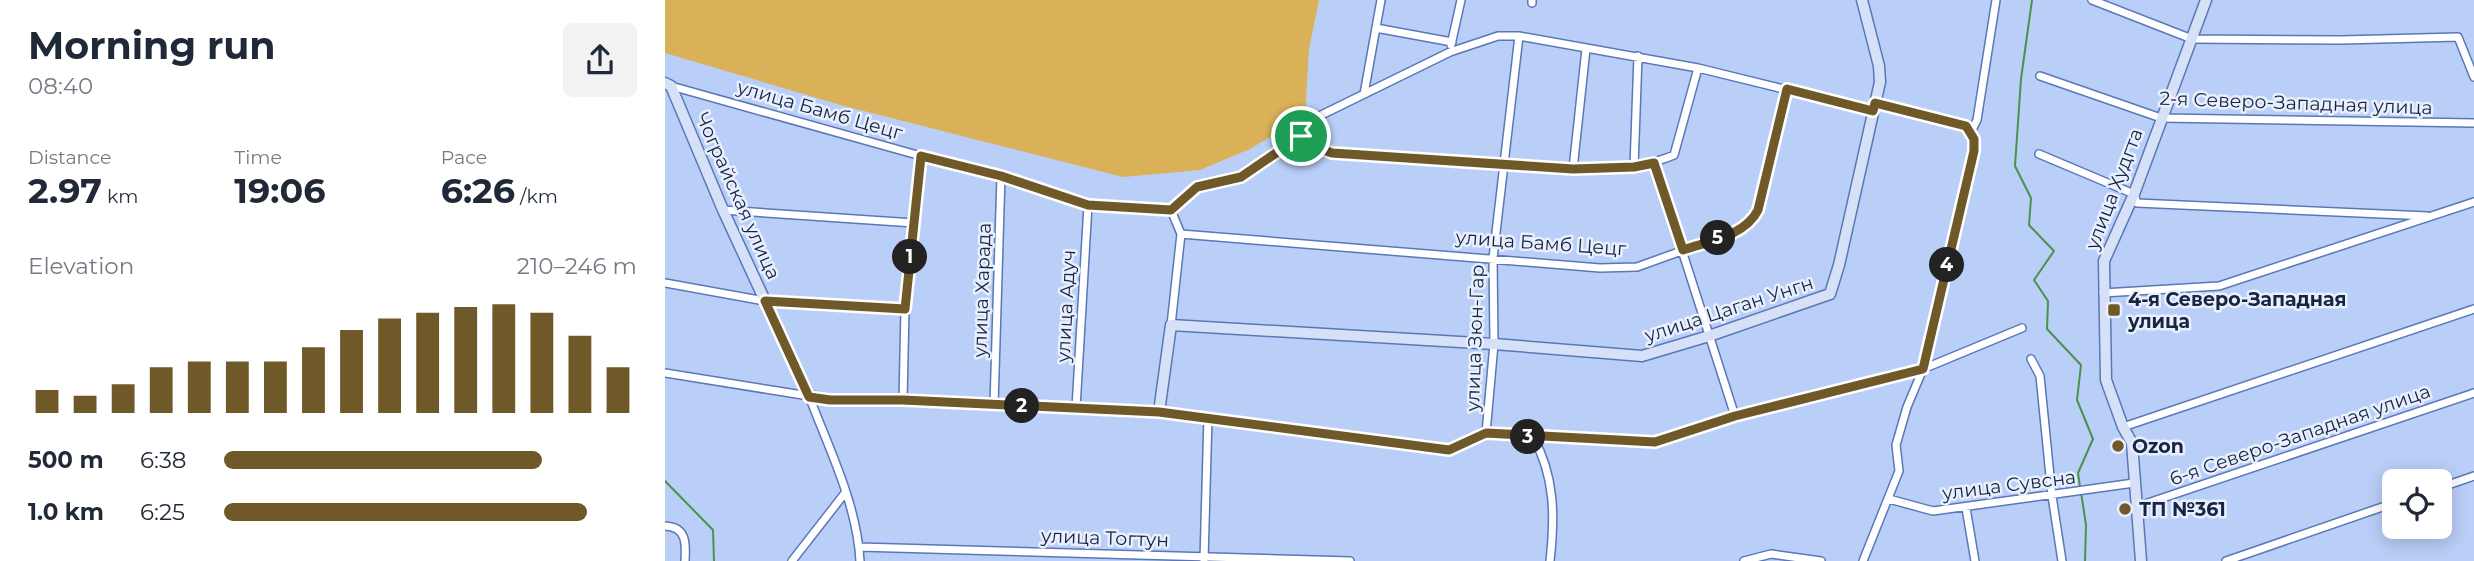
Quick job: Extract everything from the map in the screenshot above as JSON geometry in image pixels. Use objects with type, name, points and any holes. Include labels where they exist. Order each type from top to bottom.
[{"type":"street","points":[[1364,94],[1381,0]]},
{"type":"street","points":[[1450,52],[1461,0]]},
{"type":"street","name":"улица Цаган Унгн","points":[[1171,325],[1494,344],[1642,356],[1830,294],[1839,265],[1881,74],[1862,0]]},
{"type":"street","points":[[1971,132],[1977,120],[1996,0]]},
{"type":"street","points":[[2092,0],[2192,38],[2342,40],[2458,37],[2474,77]]},
{"type":"street","name":"улица Худгта","points":[[2141,561],[2132,443],[2123,427],[2106,380],[2104,261],[2134,194],[2206,0]]},
{"type":"street","points":[[1376,28],[1452,43]]},
{"type":"street","points":[[1159,412],[1181,234],[1171,210],[1197,187],[1241,177],[1301,136],[1305,123],[1450,52],[1498,36],[1519,36],[1698,68],[1966,126],[1971,132],[1974,151],[1923,369],[1907,407],[1896,445],[1899,471],[1863,561]]},
{"type":"street","name":"улица Зюн-Гар","points":[[1486,433],[1494,344],[1493,258],[1519,36]]},
{"type":"street","points":[[1573,169],[1586,48]]},
{"type":"street","points":[[1634,167],[1638,56]]},
{"type":"street","points":[[1301,136],[1316,147],[1332,153],[1573,169],[1634,167],[1674,155],[1698,68]]},
{"type":"street","name":"2-я Северо-Западная улица","points":[[2040,76],[2161,118],[2474,123]]},
{"type":"street","name":"улица Бамб Цецг","points":[[668,84],[1001,176],[1088,205],[1171,210]]},
{"type":"street","name":"Чограйская улица","points":[[668,84],[809,397]]},
{"type":"street","name":"улица Бамб Цецг","points":[[1181,234],[1600,268],[1637,267],[1737,231],[1752,221],[1758,210],[1787,89]]},
{"type":"street","points":[[2039,155],[2134,194],[2137,203],[2427,216]]},
{"type":"street","points":[[903,400],[905,309],[921,156]]},
{"type":"street","points":[[1654,163],[1735,416]]},
{"type":"street","name":"улица Харада","points":[[994,405],[1001,176]]},
{"type":"street","points":[[2103,293],[2219,286],[2474,202]]},
{"type":"street","name":"улица Адуч","points":[[1076,408],[1088,205]]},
{"type":"street","points":[[723,211],[914,223]]},
{"type":"street","points":[[665,283],[765,301],[905,309]]},
{"type":"street","points":[[2123,427],[2474,309]]},
{"type":"street","points":[[665,373],[830,400],[903,400],[1159,412],[1449,450],[1486,433],[1655,442],[1735,416],[1923,369],[2022,328]]},
{"type":"street","points":[[2031,359],[2040,376],[2052,496],[2062,561]]},
{"type":"street","name":"6-я Северо-Западная улица","points":[[2136,507],[2474,393]]},
{"type":"street","points":[[809,397],[845,493],[860,561]]},
{"type":"street","points":[[1204,559],[1208,418]]},
{"type":"street","points":[[1532,437],[1544,458],[1549,475],[1552,503],[1549,561]]},
{"type":"street","points":[[2452,484],[2474,476]]},
{"type":"street","name":"улица Сувсна","points":[[1889,499],[1933,511],[2134,483]]},
{"type":"street","points":[[792,561],[845,493]]},
{"type":"street","points":[[2226,561],[2382,507]]},
{"type":"street","points":[[1966,508],[1975,561]]},
{"type":"street","points":[[665,526],[677,528],[683,533],[685,561]]},
{"type":"street","name":"улица Тогтун","points":[[859,547],[1204,559],[1350,561]]},
{"type":"street","points":[[1745,561],[1771,554],[1821,561]]},
{"type":"shaded area","points":[[665,0],[1319,0],[1309,49],[1305,116],[1250,149],[1200,170],[1123,177],[844,106],[665,53]]},
{"type":"waterway","points":[[2032,0],[2021,79],[2015,166],[2031,198],[2029,225],[2054,251],[2034,280],[2048,301],[2047,329],[2081,365],[2077,400],[2093,439],[2078,473],[2080,487]]},
{"type":"waterway","points":[[665,481],[713,530],[714,561]]},
{"type":"waterway","points":[[2081,492],[2086,525],[2085,561]]},
{"type":"place","name":"4-я Северо-Западная улица","points":[[2114,310]]},
{"type":"place","name":"Ozon","points":[[2118,446]]},
{"type":"place","name":"ТП №361","points":[[2125,509]]},
{"type":"route","points":[[1787,89],[1873,111],[1875,103],[1966,126],[1974,139],[1974,151],[1923,369],[1735,416],[1655,442],[1486,433],[1449,450],[1159,412],[809,397],[765,301],[905,309],[921,156],[1001,176],[1088,205],[1171,210],[1197,187],[1241,177],[1301,136],[1316,147],[1332,153],[1573,169],[1634,167],[1654,163],[1683,250],[1737,231],[1752,221],[1758,210],[1787,89]]}]
